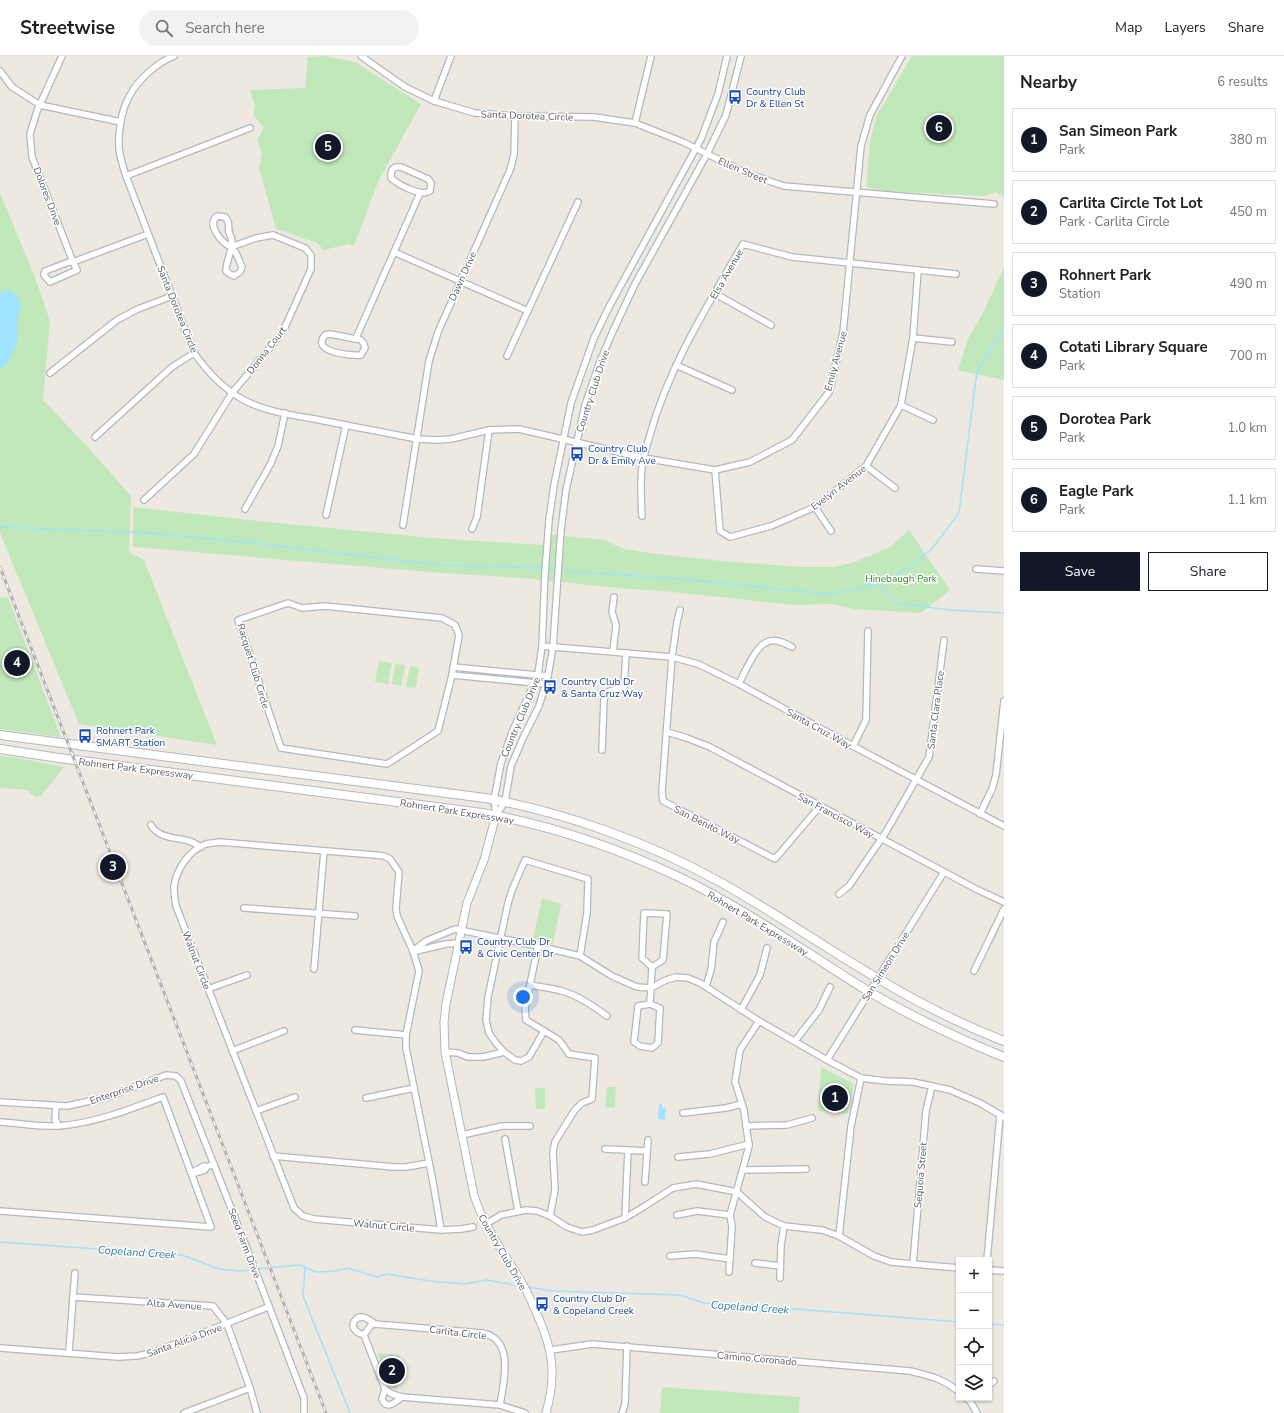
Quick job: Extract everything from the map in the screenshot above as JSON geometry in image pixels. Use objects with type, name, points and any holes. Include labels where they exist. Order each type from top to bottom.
[{"type":"main road","name":"Rohnert Park Expressway","points":[[0,734],[494,800],[570,818],[672,858],[718,881],[878,979],[956,1021],[1004,1041]]},
{"type":"main road","name":"Rohnert Park Expressway","points":[[0,749],[496,815],[573,835],[599,844],[679,877],[727,903],[869,992],[935,1028],[1004,1057]]},
{"type":"street","name":"Dolores Drive","points":[[62,56],[37,111],[30,134],[32,157],[73,262]]},
{"type":"street","name":"Santa Dorotea Circle","points":[[174,56],[165,60],[146,74],[129,96],[121,122],[119,147],[120,157],[194,352],[213,377],[241,399],[254,405],[285,413],[417,439],[451,439],[489,430],[519,429],[576,442]]},
{"type":"street","name":"Santa Dorotea Circle","points":[[361,56],[405,87],[434,101],[475,113],[515,116],[594,117],[635,123]]},
{"type":"street","points":[[434,101],[451,56]]},
{"type":"street","points":[[635,123],[651,56]]},
{"type":"street","name":"Country Club Drive","points":[[496,815],[494,800],[501,763],[513,730],[538,675],[542,646],[546,561],[554,485],[571,403],[594,338],[609,307],[696,149],[718,94],[727,56]]},
{"type":"street","name":"Country Club Drive","points":[[546,1413],[551,1396],[553,1373],[550,1350],[542,1324],[527,1291],[486,1224],[474,1196],[445,1052],[444,1022],[446,1004],[467,903],[484,860],[496,815],[505,802],[511,766],[539,706],[548,676],[553,647],[566,490],[576,442],[592,382],[613,331],[635,284],[707,154],[726,115],[741,56]]},
{"type":"street","name":"Emily Avenue","points":[[576,442],[644,458],[715,470],[750,462],[792,440],[829,392],[844,333],[861,146],[870,115],[902,56]]},
{"type":"street","points":[[0,71],[12,87],[40,105],[121,122]]},
{"type":"street","name":"Dawn Drive","points":[[403,525],[429,361],[438,332],[510,170],[514,155],[515,116]]},
{"type":"street","name":"Ellen Street","points":[[635,123],[669,136],[746,173],[784,186],[994,204]]},
{"type":"street","points":[[126,176],[250,128]]},
{"type":"street","points":[[401,167],[428,179],[431,183],[430,191],[420,193],[391,178],[390,173],[393,168],[401,167]]},
{"type":"street","points":[[356,338],[420,193]]},
{"type":"street","points":[[507,356],[578,202]]},
{"type":"street","points":[[231,247],[225,244],[214,230],[213,222],[214,218],[217,216],[225,217],[228,220],[229,232],[232,240],[231,247],[226,267],[226,271],[234,276],[240,272],[242,267],[236,253],[231,247]]},
{"type":"street","points":[[73,262],[77,270],[74,272],[50,282],[44,275],[45,271],[148,234]]},
{"type":"street","name":"Donna Court","points":[[144,500],[194,454],[232,392],[278,338],[285,327],[311,269],[311,255],[305,248],[273,235],[256,238],[231,247]]},
{"type":"street","name":"Elsa Avenue","points":[[642,516],[641,492],[644,458],[653,425],[664,394],[676,365],[743,244],[792,257],[956,274]]},
{"type":"street","points":[[394,252],[528,311]]},
{"type":"street","name":"Evelyn Avenue","points":[[715,470],[720,531],[730,538],[771,526],[815,507],[866,466],[901,405],[913,338],[918,270]]},
{"type":"street","points":[[714,294],[771,325]]},
{"type":"street","points":[[50,373],[117,320],[138,309],[172,296]]},
{"type":"street","points":[[330,334],[356,338],[361,340],[365,348],[361,355],[356,356],[328,350],[324,348],[321,343],[324,335],[330,334]]},
{"type":"street","points":[[913,338],[952,342]]},
{"type":"street","points":[[95,437],[172,368],[194,352]]},
{"type":"street","points":[[676,365],[732,390]]},
{"type":"street","points":[[901,405],[933,420]]},
{"type":"street","points":[[245,509],[270,465],[278,446],[285,413]]},
{"type":"street","points":[[326,515],[346,425]]},
{"type":"street","points":[[472,529],[477,517],[489,430]]},
{"type":"street","points":[[866,466],[895,488]]},
{"type":"street","points":[[815,507],[831,531]]},
{"type":"street","points":[[976,569],[1004,571]]},
{"type":"street","points":[[613,652],[616,625],[612,612],[614,597]]},
{"type":"street","name":"Racquet Club Circle","points":[[288,603],[302,608],[325,606],[442,618],[455,625],[459,635],[452,675],[438,731],[387,764],[281,748],[238,620],[288,603]]},
{"type":"street","name":"San Benito Way","points":[[680,610],[672,657],[662,791],[663,801],[775,858],[820,806]]},
{"type":"street","points":[[853,746],[866,720],[868,631]]},
{"type":"street","name":"Santa Clara Place","points":[[839,894],[849,886],[881,838],[929,757],[944,640]]},
{"type":"street","points":[[739,684],[758,650],[764,643],[773,641],[782,642],[792,647]]},
{"type":"street","name":"Santa Cruz Way","points":[[542,646],[672,657],[698,664],[739,684],[1004,826]]},
{"type":"street","points":[[602,750],[604,699],[606,694],[610,691],[624,687],[626,653]]},
{"type":"street","points":[[453,667],[548,676]]},
{"type":"street","points":[[452,675],[546,684]]},
{"type":"street","points":[[980,814],[992,788],[996,775],[1004,701]]},
{"type":"street","name":"San Francisco Way","points":[[667,732],[710,747],[978,890],[1004,902]]},
{"type":"street","points":[[151,825],[154,830],[168,837],[188,841],[201,847]]},
{"type":"street","name":"Walnut Circle","points":[[441,1230],[430,1162],[406,1048],[406,1035],[418,972],[413,951],[397,916],[396,908],[399,872],[390,859],[375,854],[219,842],[206,844],[201,847],[192,853],[178,872],[174,888],[176,906],[294,1208],[303,1216],[314,1219],[441,1230],[461,1229],[473,1226]]},
{"type":"street","points":[[314,969],[324,850]]},
{"type":"street","points":[[544,1031],[529,1057],[521,1061],[515,1060],[504,1052],[496,1043],[489,1033],[486,1020],[488,997],[500,938],[512,890],[525,860],[588,879],[587,913],[580,956]]},
{"type":"street","name":"San Simeon Drive","points":[[826,1060],[944,872]]},
{"type":"street","points":[[244,908],[356,916]]},
{"type":"street","points":[[974,971],[1004,908]]},
{"type":"street","points":[[644,913],[667,914],[663,960],[652,967],[642,958],[644,913]]},
{"type":"street","points":[[706,986],[711,970],[714,942],[723,922]]},
{"type":"street","points":[[413,951],[426,941],[456,929],[580,956],[612,976],[637,988],[651,988],[666,980],[676,977],[688,978],[706,986],[759,1022],[795,1041],[826,1060],[862,1078],[914,1082],[950,1090],[980,1103],[1002,1116],[987,1257]]},
{"type":"street","points":[[413,951],[446,944],[459,943]]},
{"type":"street","points":[[538,946],[525,1009],[526,1020],[559,1040],[569,1054],[595,1058],[592,1099],[582,1103],[574,1111],[556,1142],[553,1152],[555,1190],[550,1216]]},
{"type":"street","points":[[741,1010],[760,975],[767,948]]},
{"type":"street","points":[[650,1004],[652,967]]},
{"type":"street","points":[[208,989],[247,975]]},
{"type":"street","points":[[530,985],[562,991],[573,995],[607,1016]]},
{"type":"street","points":[[795,1041],[819,1010],[830,987]]},
{"type":"street","points":[[650,1004],[660,1008],[658,1043],[652,1048],[640,1046],[634,1042],[638,1006],[650,1004]]},
{"type":"street","points":[[729,1272],[732,1227],[730,1215],[749,1144],[742,1104],[735,1082],[740,1050],[759,1022]]},
{"type":"street","points":[[355,1030],[406,1035]]},
{"type":"street","points":[[232,1050],[284,1031]]},
{"type":"street","points":[[445,1052],[458,1053],[468,1057],[483,1057],[504,1052]]},
{"type":"street","name":"Enterprise Drive","points":[[0,1102],[56,1109],[96,1100],[166,1075],[176,1076]]},
{"type":"street","name":"Seed Farm Drive","points":[[176,1076],[183,1084],[304,1398],[304,1413]]},
{"type":"street","points":[[839,1236],[851,1126],[862,1078]]},
{"type":"street","name":"Sequoia Street","points":[[913,1264],[926,1111],[932,1086]]},
{"type":"street","points":[[366,1098],[414,1088]]},
{"type":"street","points":[[0,1122],[57,1124],[86,1123],[119,1114],[162,1097],[192,1172],[211,1227],[0,1211]]},
{"type":"street","points":[[256,1112],[295,1097]]},
{"type":"street","points":[[683,1113],[726,1108],[742,1104]]},
{"type":"street","points":[[56,1109],[59,1120],[57,1124]]},
{"type":"street","points":[[746,1126],[787,1126],[812,1118]]},
{"type":"street","points":[[462,1135],[502,1126],[530,1126]]},
{"type":"street","points":[[505,1140],[518,1211]]},
{"type":"street","points":[[645,1182],[648,1140]]},
{"type":"street","points":[[678,1157],[710,1154],[749,1144]]},
{"type":"street","points":[[605,1149],[647,1151]]},
{"type":"street","points":[[625,1218],[628,1150]]},
{"type":"street","points":[[273,1156],[394,1167],[406,1167],[430,1162]]},
{"type":"street","points":[[192,1172],[196,1173],[205,1170],[206,1167],[214,1164]]},
{"type":"street","points":[[743,1170],[806,1169]]},
{"type":"street","points":[[486,1224],[501,1215],[526,1210],[537,1211],[550,1216],[567,1227],[582,1232],[593,1230],[625,1218],[673,1188],[696,1184],[737,1192],[765,1217],[784,1226],[822,1230],[839,1236],[874,1256],[891,1262],[956,1268]]},
{"type":"street","points":[[678,1215],[697,1211],[730,1215]]},
{"type":"street","points":[[780,1278],[784,1226]]},
{"type":"street","points":[[670,1256],[695,1254],[730,1259]]},
{"type":"street","points":[[755,1263],[780,1266]]},
{"type":"street","points":[[992,1270],[1004,1271]]},
{"type":"street","points":[[69,1352],[76,1273]]},
{"type":"street","name":"Alta Avenue","points":[[73,1297],[213,1306],[227,1324],[258,1413]]},
{"type":"street","name":"Santa Alicia Drive","points":[[0,1348],[69,1352],[118,1357],[137,1356],[155,1352],[268,1307]]},
{"type":"street","name":"Carlita Circle","points":[[500,1404],[504,1376],[504,1355],[499,1342],[493,1337],[482,1333],[375,1324],[365,1318],[357,1317],[355,1320],[353,1328],[364,1335],[385,1389],[392,1394],[402,1397],[500,1404],[525,1413]]},
{"type":"street","points":[[364,1335],[371,1325],[375,1324]]},
{"type":"street","name":"Camino Coronado","points":[[550,1350],[592,1344],[627,1346],[910,1371],[934,1377],[948,1383],[956,1390]]},
{"type":"street","points":[[622,1413],[625,1404],[627,1346]]},
{"type":"street","points":[[184,1413],[250,1388]]},
{"type":"street","name":"Carlita Circle","points":[[385,1389],[382,1399],[385,1404],[392,1405],[402,1397]]},
{"type":"street","points":[[971,1401],[977,1413]]},
{"type":"green space","points":[[325,56],[355,62],[421,104],[378,182],[354,246],[348,244],[324,250],[317,243],[276,229],[259,168],[262,153],[257,140],[264,128],[253,115],[255,106],[250,90],[305,88],[308,57]]},
{"type":"green space","points":[[912,56],[1004,56],[1004,197],[995,192],[985,196],[884,191],[866,187],[870,141],[877,115]]},
{"type":"green space","points":[[0,193],[36,280],[50,321],[43,400],[86,445],[131,496],[129,552],[144,560],[217,745],[79,724],[5,545],[0,532]]},
{"type":"green space","points":[[1004,267],[1004,380],[958,370],[968,339],[984,311]]},
{"type":"green space","name":"Hinebaugh Park","points":[[133,507],[432,538],[543,545],[545,534],[605,540],[623,549],[665,555],[801,567],[835,567],[855,562],[890,547],[909,530],[950,590],[921,613],[854,609],[832,604],[793,605],[523,578],[443,573],[133,547]]},
{"type":"green space","points":[[0,597],[8,598],[61,737],[0,729]]},
{"type":"green space","points":[[379,661],[392,663],[388,684],[375,682]]},
{"type":"green space","points":[[395,664],[405,665],[401,686],[392,684]]},
{"type":"green space","points":[[410,666],[419,668],[416,688],[406,687]]},
{"type":"green space","points":[[0,756],[19,758],[64,767],[41,796],[35,797],[27,790],[0,788]]},
{"type":"green space","points":[[542,898],[561,904],[553,944],[533,939]]},
{"type":"green space","points":[[821,1067],[854,1084],[848,1114],[818,1111]]},
{"type":"green space","points":[[607,1087],[616,1087],[615,1108],[605,1107]]},
{"type":"green space","points":[[535,1088],[545,1088],[545,1109],[536,1109]]},
{"type":"green space","points":[[377,1353],[400,1355],[397,1390],[391,1387]]},
{"type":"green space","points":[[662,1387],[800,1397],[799,1413],[660,1413]]},
{"type":"water","points":[[6,290],[18,296],[21,302],[21,307],[18,320],[18,338],[10,358],[0,369],[0,293]]},
{"type":"water","points":[[659,1104],[663,1105],[662,1108],[666,1109],[665,1120],[658,1119]]},
{"type":"waterway","points":[[564,571],[682,579],[829,594],[858,589],[891,579],[931,550],[959,513],[977,371],[1004,330]]},
{"type":"waterway","points":[[0,527],[149,533],[244,542],[440,565],[541,568]]},
{"type":"waterway","points":[[549,569],[557,570]]},
{"type":"waterway","points":[[878,584],[896,603],[950,610],[1004,613]]},
{"type":"waterway","name":"Copeland Creek","points":[[0,1242],[182,1255],[219,1269],[240,1271],[252,1270]]},
{"type":"waterway","name":"Copeland Creek","points":[[256,1269],[300,1265],[316,1272],[335,1271],[348,1268],[377,1277],[387,1274],[430,1281],[465,1284],[487,1280],[520,1286]]},
{"type":"waterway","points":[[305,1268],[303,1296],[350,1413]]},
{"type":"waterway","name":"Copeland Creek","points":[[528,1287],[552,1291],[680,1295],[704,1303],[757,1305],[771,1310],[796,1309],[956,1322]]},
{"type":"waterway","name":"Copeland Creek","points":[[992,1324],[1004,1325]]},
{"type":"railway","points":[[0,567],[326,1413]]},
{"type":"place","name":"Country Club Dr & Ellen St","points":[[735,97]]},
{"type":"place","name":"Eagle Park","points":[[939,128]]},
{"type":"place","name":"Dorotea Park","points":[[328,147]]},
{"type":"place","name":"Country Club Dr & Emily Ave","points":[[577,454]]},
{"type":"place","name":"Cotati Library Square","points":[[17,663]]},
{"type":"place","name":"Country Club Dr & Santa Cruz Way","points":[[550,687]]},
{"type":"place","name":"Rohnert Park SMART Station","points":[[85,736]]},
{"type":"place","name":"Rohnert Park","points":[[113,867]]},
{"type":"place","name":"Country Club Dr & Civic Center Dr","points":[[466,947]]},
{"type":"place","name":"San Simeon Park","points":[[835,1098]]},
{"type":"place","name":"Country Club Dr & Copeland Creek","points":[[542,1304]]},
{"type":"place","name":"Carlita Circle Tot Lot","points":[[392,1371]]}]
